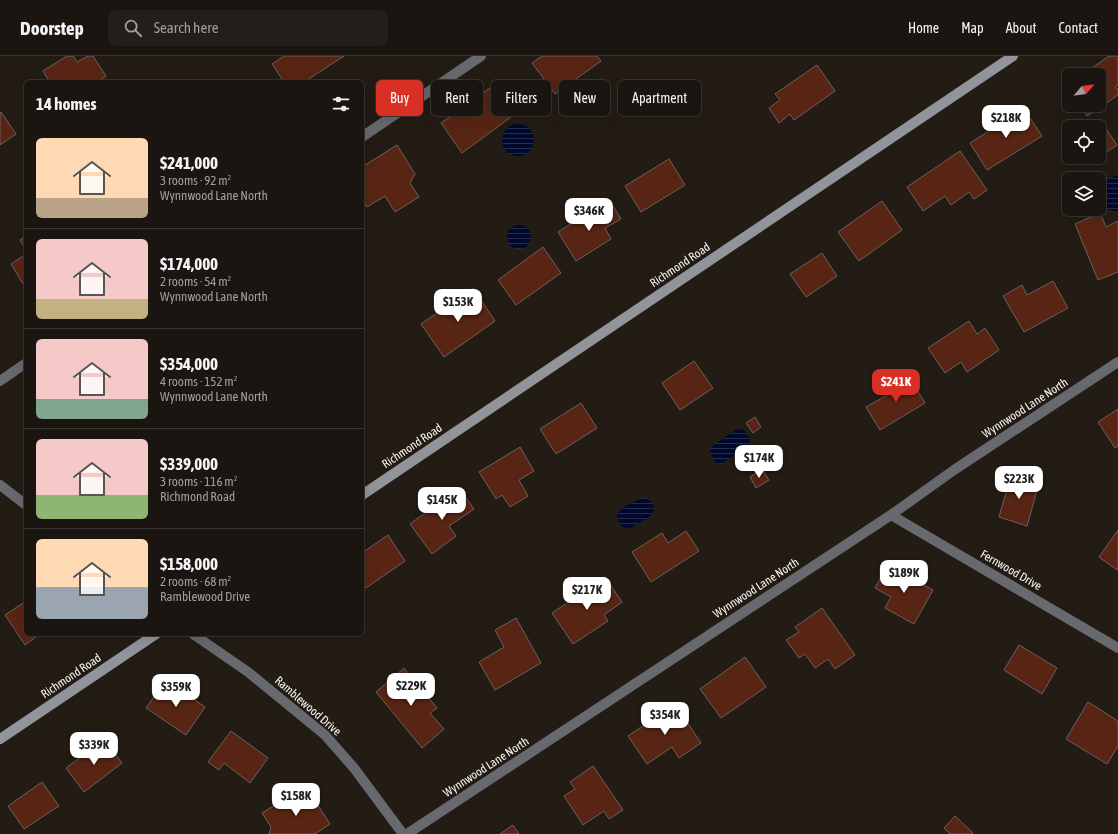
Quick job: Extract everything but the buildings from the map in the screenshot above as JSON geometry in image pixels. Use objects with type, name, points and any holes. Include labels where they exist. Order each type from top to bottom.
[{"type":"street","points":[[364,136],[482,56]]},
{"type":"street","name":"Richmond Road","points":[[364,494],[1013,56]]},
{"type":"street","name":"Wynnwood Lane North","points":[[407,834],[891,515],[954,470],[1118,362]]},
{"type":"street","points":[[0,381],[24,364]]},
{"type":"street","points":[[0,485],[24,503]]},
{"type":"street","name":"Fernwood Drive","points":[[891,515],[1118,648]]},
{"type":"street","name":"Richmond Road","points":[[0,739],[153,636]]},
{"type":"street","name":"Ramblewood Drive","points":[[196,636],[248,672],[325,735],[354,768],[403,834]]},
{"type":"water","points":[[515,124],[521,124],[531,131],[534,140],[533,146],[527,153],[521,156],[515,156],[505,149],[502,143],[502,137],[509,127]]},
{"type":"water","points":[[1118,176],[1118,211],[1110,210],[1106,208],[1106,182]]},
{"type":"water","points":[[519,225],[527,229],[531,237],[527,245],[519,249],[511,245],[507,237],[511,229]]},
{"type":"water","points":[[737,429],[744,430],[750,439],[748,446],[721,464],[715,462],[710,453],[711,447]]},
{"type":"water","points":[[641,498],[647,499],[652,503],[654,511],[649,517],[630,528],[622,527],[618,521],[617,514],[627,505]]}]
